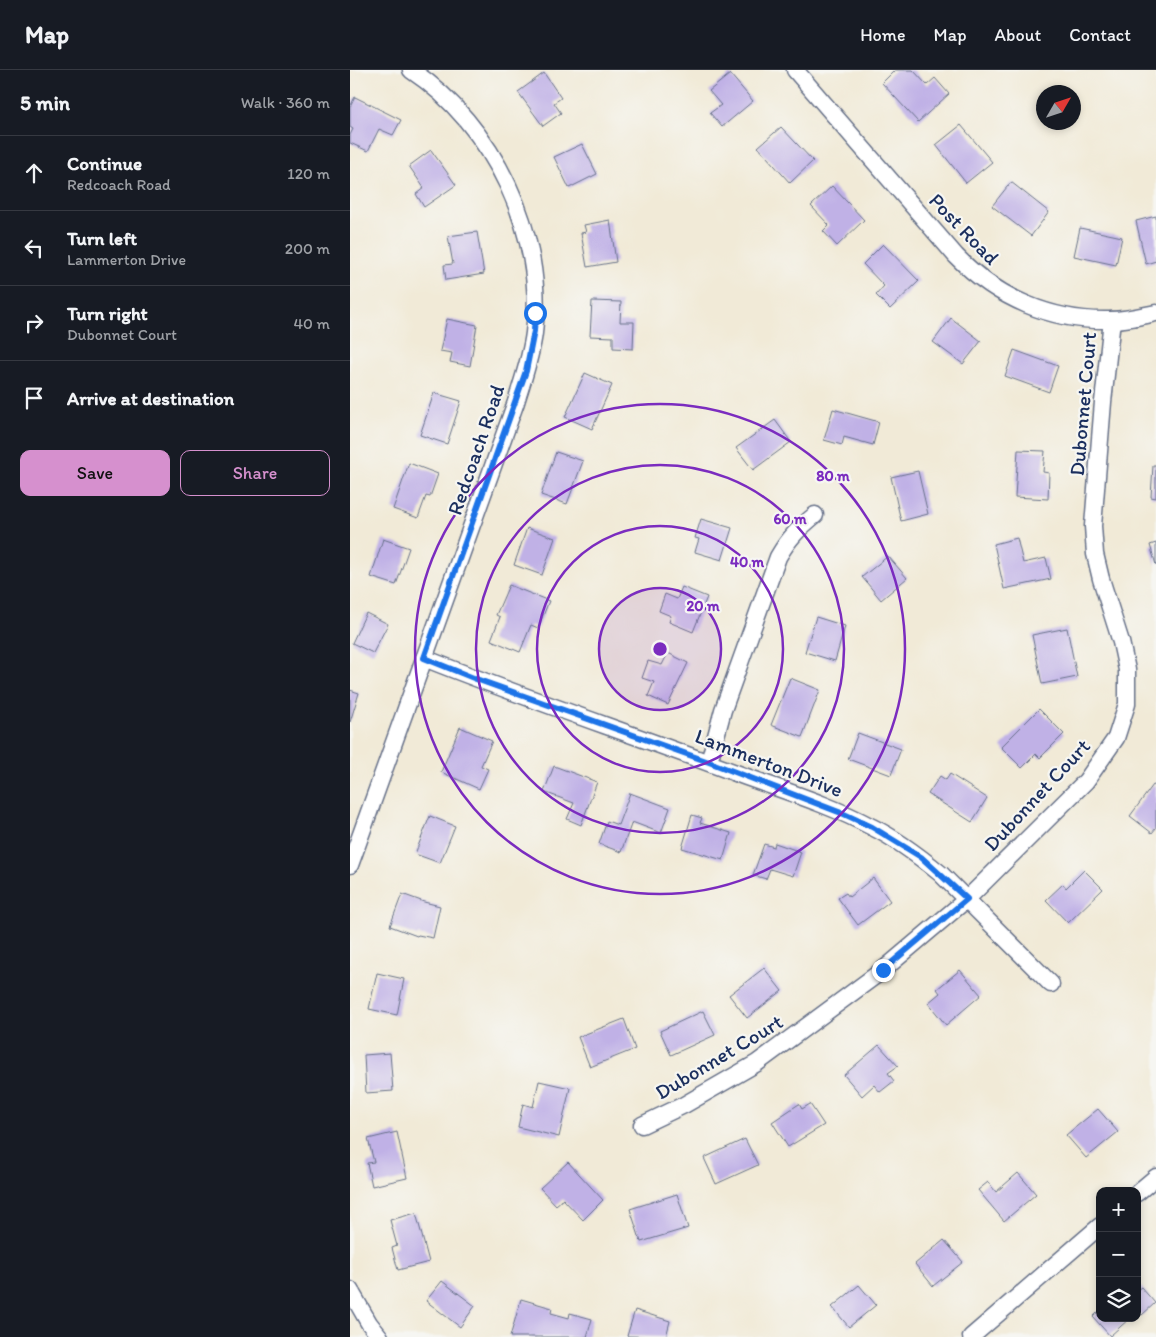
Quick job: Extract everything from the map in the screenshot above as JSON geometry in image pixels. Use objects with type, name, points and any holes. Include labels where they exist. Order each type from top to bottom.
[{"type":"street","name":"Redcoach Road","points":[[350,865],[524,379],[531,351],[535,313],[528,246],[516,203],[507,183],[488,148],[468,122],[440,93],[411,70]]},
{"type":"street","name":"Post Road","points":[[795,70],[956,256],[981,279],[1011,298],[1038,310],[1079,319],[1112,320],[1156,313]]},
{"type":"street","name":"Dubonnet Court","points":[[642,1125],[684,1105],[757,1063],[883,970],[967,899],[1086,781],[1109,750],[1123,721],[1127,704],[1127,670],[1122,642],[1095,554],[1093,526],[1112,320]]},
{"type":"street","points":[[709,762],[723,710],[778,557],[795,532],[815,515]]},
{"type":"street","name":"Lammerton Drive","points":[[424,658],[476,679],[709,762],[844,814],[872,827],[921,857],[967,899],[1051,984]]},
{"type":"street","points":[[1141,1190],[1156,1177]]},
{"type":"street","points":[[971,1337],[1096,1229]]},
{"type":"street","points":[[350,1290],[369,1323],[380,1337]]},
{"type":"building","points":[[895,70],[913,70],[927,85],[935,78],[949,94],[918,122],[882,83]]},
{"type":"building","points":[[544,73],[561,98],[554,103],[561,113],[543,126],[518,92]]},
{"type":"building","points":[[730,74],[753,101],[722,127],[710,113],[721,105],[709,91]]},
{"type":"building","points":[[355,97],[401,120],[393,135],[379,129],[368,151],[350,143],[350,135],[353,129],[350,127],[350,107]]},
{"type":"building","points":[[961,125],[992,162],[966,183],[936,145]]},
{"type":"building","points":[[781,127],[813,161],[790,183],[758,147]]},
{"type":"building","points":[[582,144],[597,174],[569,188],[554,157]]},
{"type":"building","points":[[431,150],[456,185],[424,207],[416,194],[424,188],[409,166]]},
{"type":"building","points":[[1011,182],[1049,212],[1031,236],[992,206]]},
{"type":"building","points":[[832,186],[864,220],[837,246],[823,231],[829,225],[811,206]]},
{"type":"building","points":[[1156,216],[1156,261],[1146,264],[1136,221]]},
{"type":"building","points":[[610,220],[616,262],[587,267],[581,233],[586,232],[584,225]]},
{"type":"building","points":[[1080,228],[1122,237],[1116,265],[1074,256]]},
{"type":"building","points":[[477,232],[484,274],[446,280],[444,265],[453,264],[448,236]]},
{"type":"building","points":[[883,244],[919,281],[890,309],[876,295],[884,286],[863,264]]},
{"type":"building","points":[[592,301],[621,302],[620,322],[634,322],[633,349],[613,348],[613,337],[590,336]]},
{"type":"building","points":[[951,318],[981,341],[963,364],[933,342]]},
{"type":"building","points":[[447,319],[477,325],[470,366],[450,362],[452,353],[440,351]]},
{"type":"building","points":[[1014,350],[1058,366],[1049,392],[1005,376]]},
{"type":"building","points":[[585,373],[612,385],[592,429],[565,417]]},
{"type":"building","points":[[434,393],[461,401],[447,444],[420,435]]},
{"type":"building","points":[[833,409],[879,422],[873,445],[844,437],[842,445],[824,440]]},
{"type":"building","points":[[775,420],[791,442],[753,470],[736,448]]},
{"type":"building","points":[[1018,450],[1045,451],[1043,472],[1049,473],[1048,499],[1015,497]]},
{"type":"building","points":[[556,452],[583,461],[567,504],[541,495]]},
{"type":"building","points":[[409,463],[438,474],[430,497],[426,496],[418,518],[393,509]]},
{"type":"building","points":[[1153,465],[1156,465],[1156,498],[1151,497]]},
{"type":"building","points":[[918,471],[928,514],[901,521],[891,477]]},
{"type":"building","points":[[701,519],[732,528],[722,560],[695,552],[699,539],[695,538]]},
{"type":"building","points":[[527,528],[555,538],[542,575],[514,565]]},
{"type":"building","points":[[1017,538],[1023,563],[1046,558],[1051,579],[1004,589],[994,544]]},
{"type":"building","points":[[383,539],[409,548],[396,585],[371,577]]},
{"type":"building","points":[[1156,543],[1156,565],[1150,545]]},
{"type":"building","points":[[888,556],[907,578],[881,600],[862,577]]},
{"type":"building","points":[[509,585],[549,601],[538,628],[531,625],[520,652],[491,640],[500,617],[496,615]]},
{"type":"building","points":[[682,587],[707,597],[693,632],[669,622],[671,616],[659,611],[665,594],[677,599]]},
{"type":"building","points":[[366,613],[388,624],[373,653],[352,643]]},
{"type":"building","points":[[816,617],[845,626],[835,661],[805,652]]},
{"type":"building","points":[[1067,628],[1077,677],[1042,684],[1032,635]]},
{"type":"building","points":[[668,653],[688,663],[668,705],[648,696],[654,682],[642,678],[648,661],[662,665]]},
{"type":"building","points":[[790,678],[820,690],[802,737],[771,725]]},
{"type":"building","points":[[350,690],[359,693],[350,722]]},
{"type":"building","points":[[1039,709],[1064,734],[1040,758],[1036,754],[1022,768],[1001,747]]},
{"type":"building","points":[[460,727],[492,741],[481,766],[488,769],[479,789],[441,772]]},
{"type":"building","points":[[858,733],[901,749],[891,775],[848,759]]},
{"type":"building","points":[[554,766],[597,782],[581,825],[567,819],[574,803],[544,792]]},
{"type":"building","points":[[950,774],[987,798],[972,822],[928,794],[940,776],[946,780]]},
{"type":"building","points":[[1153,785],[1156,786],[1156,828],[1152,833],[1130,816]]},
{"type":"building","points":[[630,793],[670,808],[661,833],[632,822],[621,852],[599,844],[607,821],[618,825]]},
{"type":"building","points":[[692,815],[702,818],[700,823],[731,833],[723,860],[682,848]]},
{"type":"building","points":[[430,816],[455,826],[440,863],[415,854]]},
{"type":"building","points":[[775,843],[801,852],[793,876],[770,869],[766,879],[753,875],[764,844],[774,847]]},
{"type":"building","points":[[1084,870],[1103,889],[1068,923],[1046,900],[1063,884],[1066,888]]},
{"type":"building","points":[[873,878],[890,901],[858,925],[838,898],[846,893],[849,897]]},
{"type":"building","points":[[402,894],[440,906],[433,938],[417,936],[390,926]]},
{"type":"building","points":[[764,968],[782,991],[747,1018],[729,995]]},
{"type":"building","points":[[960,970],[981,995],[946,1025],[928,1003],[940,993],[937,989]]},
{"type":"building","points":[[377,973],[404,979],[397,1015],[369,1009]]},
{"type":"building","points":[[703,1011],[715,1035],[671,1055],[660,1031]]},
{"type":"building","points":[[624,1019],[635,1049],[590,1067],[578,1037]]},
{"type":"building","points":[[879,1045],[898,1066],[888,1073],[894,1081],[880,1092],[874,1085],[862,1096],[844,1075]]},
{"type":"building","points":[[390,1053],[393,1091],[366,1093],[364,1055]]},
{"type":"building","points":[[539,1081],[570,1088],[559,1137],[518,1127],[523,1104],[533,1107]]},
{"type":"building","points":[[799,1104],[802,1109],[810,1104],[824,1125],[788,1147],[772,1122]]},
{"type":"building","points":[[1098,1109],[1118,1132],[1086,1158],[1066,1135]]},
{"type":"building","points":[[397,1132],[407,1178],[372,1186],[367,1163],[374,1162],[368,1139]]},
{"type":"building","points":[[745,1139],[758,1165],[716,1184],[704,1158]]},
{"type":"building","points":[[568,1162],[603,1200],[583,1220],[563,1199],[556,1205],[540,1188]]},
{"type":"building","points":[[1018,1173],[1036,1194],[1004,1221],[978,1190],[988,1182],[996,1192]]},
{"type":"building","points":[[677,1194],[688,1228],[641,1242],[630,1209]]},
{"type":"building","points":[[416,1213],[429,1262],[398,1270],[392,1248],[397,1246],[390,1220]]},
{"type":"building","points":[[944,1240],[963,1262],[933,1286],[915,1264]]},
{"type":"building","points":[[442,1281],[475,1306],[460,1327],[426,1301]]},
{"type":"building","points":[[859,1285],[876,1305],[849,1327],[832,1307]]},
{"type":"building","points":[[1141,1287],[1155,1303],[1141,1314]]},
{"type":"building","points":[[521,1299],[552,1308],[551,1313],[569,1318],[570,1313],[592,1319],[587,1337],[510,1337]]},
{"type":"building","points":[[635,1310],[670,1321],[666,1337],[627,1336]]},
{"type":"building","points":[[1097,1322],[1126,1322],[1110,1336]]},
{"type":"route","points":[[535,313],[531,351],[526,371],[424,658],[476,679],[709,762],[844,814],[872,827],[921,857],[967,899],[883,970]]}]
